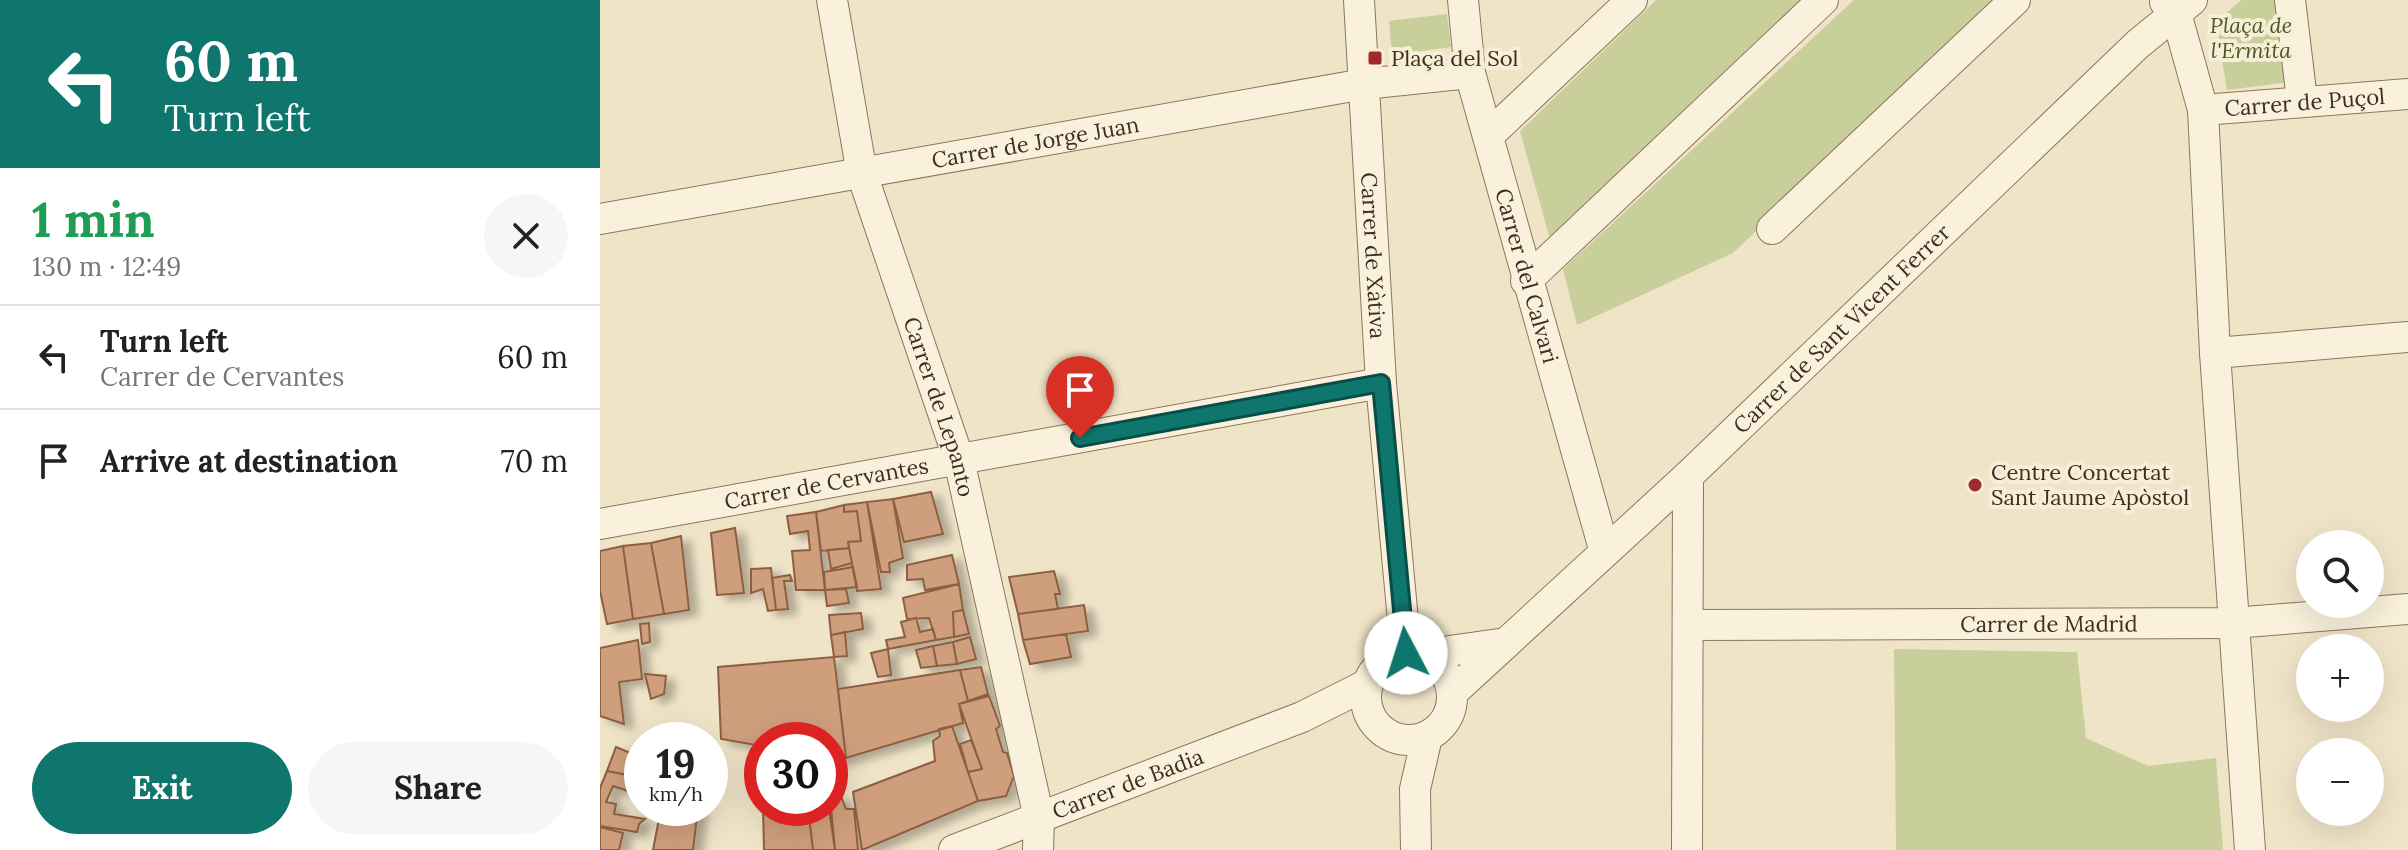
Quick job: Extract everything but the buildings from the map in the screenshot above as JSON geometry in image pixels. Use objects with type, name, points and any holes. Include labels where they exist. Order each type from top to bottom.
[{"type":"street","name":"Carrer de Lepanto","points":[[832,0],[862,174],[959,460],[1039,818],[1038,850]]},
{"type":"street","name":"Carrer de Xàtiva","points":[[1359,0],[1381,383],[1414,654]]},
{"type":"street","name":"Carrer del Calvari","points":[[1463,0],[1470,73],[1490,134],[1526,281],[1604,549]]},
{"type":"street","points":[[1490,134],[1632,0]]},
{"type":"street","points":[[1526,281],[1823,0]]},
{"type":"street","points":[[1772,229],[2015,0]]},
{"type":"street","points":[[2290,0],[2302,100]]},
{"type":"street","points":[[2177,4],[2203,110],[2215,353],[2250,850]]},
{"type":"street","name":"Carrer de Sant Vicent Ferrer","points":[[1453,692],[1604,549],[1688,476],[2177,4]]},
{"type":"street","name":"Carrer de Jorge Juan","points":[[600,219],[1364,84],[1470,73]]},
{"type":"street","name":"Carrer de Puçol","points":[[2203,110],[2408,94]]},
{"type":"street","points":[[2215,353],[2408,337]]},
{"type":"street","name":"Carrer de Cervantes","points":[[600,524],[1381,383]]},
{"type":"street","points":[[1687,850],[1688,476]]},
{"type":"street","name":"Carrer de Madrid","points":[[1689,625],[2233,623],[2408,609]]},
{"type":"street","points":[[1415,789],[1368,696],[1382,662],[1414,654],[1506,643]]},
{"type":"street","points":[[1414,654],[1443,668],[1453,692],[1447,719],[1427,737],[1415,789],[1416,850]]},
{"type":"street","name":"Carrer de Badia","points":[[954,850],[1302,717],[1368,696]]},
{"type":"street","points":[[1386,734],[1399,739],[1427,737]]},
{"type":"green space","points":[[1656,0],[1800,0],[1551,243],[1520,131]]},
{"type":"green space","points":[[1854,0],[2001,0],[1733,253],[1577,325],[1563,269]]},
{"type":"green space","name":"Plaça de l'Ermita","points":[[2241,0],[2280,0],[2290,82],[2227,90],[2216,22]]},
{"type":"green space","points":[[1447,14],[1451,47],[1392,55],[1389,21]]},
{"type":"green space","points":[[1894,649],[2077,652],[2086,738],[2148,766],[2216,758],[2223,850],[1896,850]]},
{"type":"place","name":"Plaça del Sol","points":[[1375,58]]},
{"type":"place","name":"Centre Concertat Sant Jaume Apòstol","points":[[1975,485]]},
{"type":"route","points":[[1080,438],[1381,383],[1406,653]]}]
